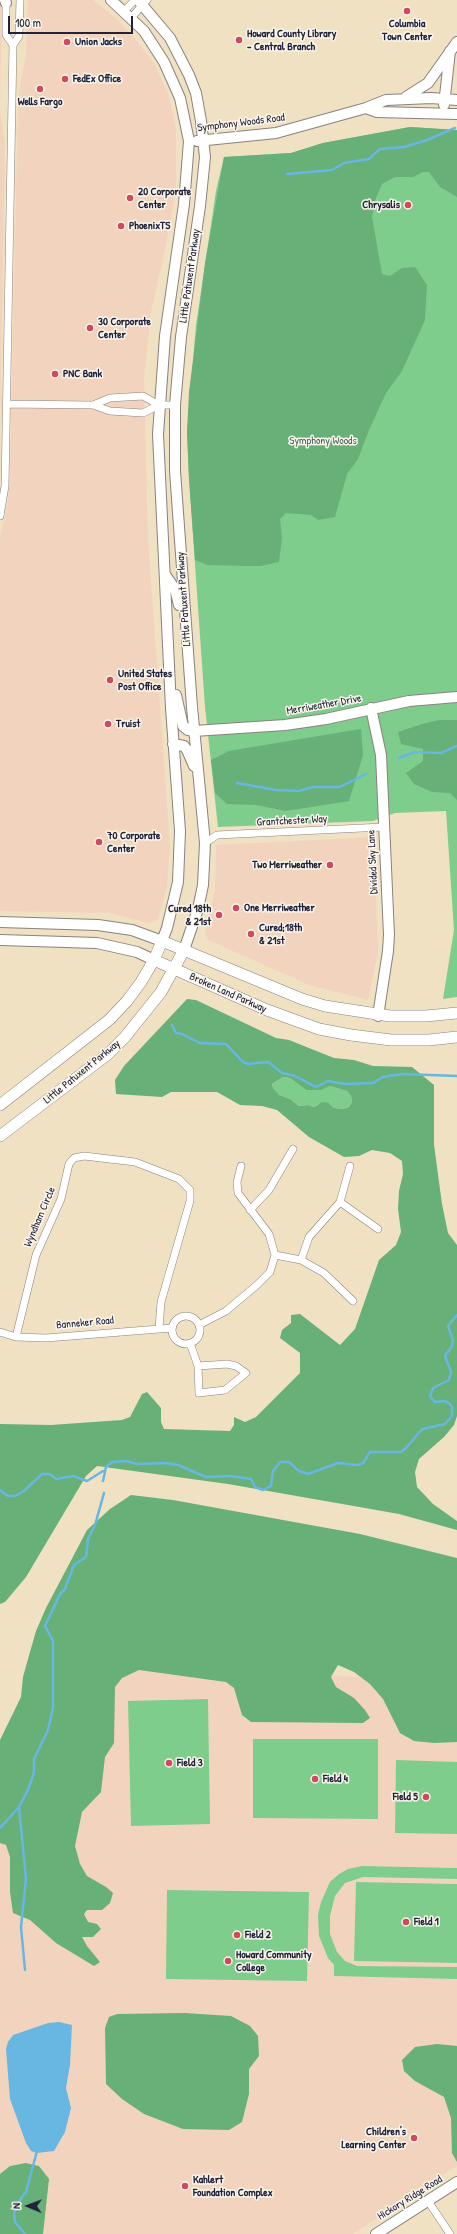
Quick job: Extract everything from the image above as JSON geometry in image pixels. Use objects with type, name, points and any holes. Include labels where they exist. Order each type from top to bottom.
[{"type":"main road","name":"Little Patuxent Parkway","points":[[0,1105],[109,1020],[127,1001],[154,960],[162,941],[174,902],[180,854],[173,744],[166,576],[158,470],[159,405],[165,336],[184,204],[189,141],[187,123],[174,81],[155,47],[112,0]]},
{"type":"main road","name":"Little Patuxent Parkway","points":[[0,1136],[108,1054],[145,1015],[175,969],[184,950],[199,903],[205,860],[205,843],[189,670],[175,471],[175,405],[181,337],[200,206],[205,157],[204,140],[196,93],[186,69],[170,38],[141,1]]},
{"type":"main road","points":[[443,112],[453,46]]},
{"type":"main road","points":[[400,99],[417,91],[428,83],[453,46]]},
{"type":"main road","name":"Symphony Woods Road","points":[[189,141],[276,133],[366,108],[376,103],[400,99],[457,100]]},
{"type":"main road","name":"Symphony Woods Road","points":[[366,108],[377,112],[392,113],[443,112],[457,114]]},
{"type":"main road","points":[[165,560],[175,572],[183,573]]},
{"type":"main road","points":[[166,576],[178,595],[189,670]]},
{"type":"main road","points":[[170,670],[182,722],[188,730],[194,731]]},
{"type":"main road","name":"Merriweather Drive","points":[[194,731],[284,725],[326,719],[371,708],[417,700],[457,697]]},
{"type":"main road","name":"Divided Sky Lane","points":[[371,708],[381,755],[389,935],[378,1016]]},
{"type":"main road","points":[[173,744],[184,746],[191,755],[201,796]]},
{"type":"main road","name":"Broken Land Parkway","points":[[0,922],[98,925],[132,930],[302,999],[325,1006],[378,1016],[420,1016],[457,1013]]},
{"type":"main road","name":"Broken Land Parkway","points":[[0,940],[97,943],[132,950],[267,1010],[319,1029],[391,1040],[429,1040],[457,1037]]},
{"type":"main road","name":"Hickory Ridge Road","points":[[376,2234],[457,2182]]},
{"type":"street","points":[[0,516],[5,486],[13,45],[18,36],[20,0]]},
{"type":"street","points":[[6,1],[6,36],[13,45]]},
{"type":"street","points":[[127,15],[141,1]]},
{"type":"street","points":[[93,405],[110,398],[143,396],[159,405]]},
{"type":"street","points":[[7,404],[93,405],[110,411],[143,413],[159,405],[175,405]]},
{"type":"street","name":"Grantchester Way","points":[[205,843],[217,835],[383,827]]},
{"type":"street","points":[[250,1210],[270,1190],[293,1149]]},
{"type":"street","name":"Wyndham Circle","points":[[16,1337],[40,1242],[61,1199],[69,1164],[71,1160],[79,1156],[135,1162],[179,1179],[188,1186],[190,1190],[190,1201],[161,1302],[159,1328]]},
{"type":"street","points":[[199,1325],[226,1311],[257,1285],[270,1272],[275,1255],[269,1234],[238,1193],[237,1182],[241,1166]]},
{"type":"street","points":[[301,1260],[309,1237],[340,1202],[350,1166]]},
{"type":"street","points":[[340,1202],[378,1229]]},
{"type":"street","points":[[275,1255],[301,1260],[324,1273],[353,1301]]},
{"type":"street","points":[[185,1316],[193,1318],[199,1325],[198,1336],[190,1343],[178,1342],[172,1334],[172,1328],[176,1320],[185,1316]]},
{"type":"street","name":"Banneker Road","points":[[0,1332],[16,1337],[46,1338],[172,1328]]},
{"type":"street","points":[[190,1343],[198,1366],[199,1393],[225,1390],[246,1373],[236,1366],[227,1364],[198,1366]]},
{"type":"street","points":[[428,2201],[450,2234]]},
{"type":"shaded area","points":[[0,0],[2,0],[0,111]]},
{"type":"shaded area","points":[[28,0],[93,0],[116,18],[136,40],[155,65],[169,96],[176,129],[176,186],[166,245],[151,312],[144,379],[148,540],[170,845],[167,887],[158,919],[149,923],[109,913],[0,911],[0,537],[8,502],[10,476],[18,96],[26,56]]},
{"type":"shaded area","points":[[0,111],[5,141],[0,445]]},
{"type":"shaded area","points":[[374,837],[378,952],[368,1000],[309,985],[208,940],[205,934],[215,889],[216,845]]},
{"type":"shaded area","name":"Howard Community College","points":[[113,1660],[457,1684],[457,2166],[353,2234],[0,2234],[0,1756]]},
{"type":"green space","name":"Symphony Woods","points":[[410,127],[457,130],[457,997],[443,999],[454,930],[446,811],[395,813],[373,821],[218,827],[205,707],[187,432],[196,325],[216,191],[224,157],[291,153],[323,143]]},
{"type":"green space","name":"Symphony Woods","points":[[410,127],[457,130],[457,197],[440,187],[429,172],[423,172],[413,177],[395,177],[382,184],[376,198],[372,217],[382,274],[390,276],[402,268],[415,267],[427,285],[425,320],[402,371],[386,393],[358,459],[347,474],[335,517],[318,520],[311,515],[286,513],[280,519],[282,538],[279,562],[261,566],[245,566],[208,565],[195,560],[187,432],[189,392],[205,263],[224,157],[291,153],[323,143]]},
{"type":"green space","points":[[439,720],[457,720],[457,800],[450,793],[432,792],[414,784],[406,773],[423,761],[423,749],[401,744],[398,732]]},
{"type":"green space","points":[[361,729],[363,755],[349,801],[286,811],[256,805],[227,804],[215,793],[211,760],[229,751]]},
{"type":"green space","points":[[187,999],[196,1000],[276,1038],[289,1040],[334,1058],[354,1060],[373,1066],[412,1067],[434,1085],[434,1145],[442,1204],[448,1233],[457,1245],[457,1416],[454,1425],[444,1437],[419,1459],[415,1472],[417,1487],[433,1504],[457,1521],[457,1530],[399,1514],[228,1484],[97,1466],[86,1476],[26,1577],[5,1602],[0,1604],[0,1424],[51,1425],[122,1420],[130,1417],[142,1394],[147,1392],[161,1408],[161,1422],[164,1429],[230,1431],[234,1425],[234,1417],[245,1422],[256,1417],[300,1373],[300,1353],[280,1338],[282,1330],[291,1323],[291,1315],[300,1314],[340,1345],[355,1329],[379,1260],[396,1245],[401,1232],[398,1209],[399,1191],[403,1174],[402,1161],[390,1153],[372,1150],[359,1156],[344,1157],[309,1137],[277,1110],[262,1106],[240,1105],[217,1092],[171,1092],[162,1097],[116,1094],[115,1080],[124,1066]],"holes":[[[283,1077],[290,1078],[306,1090],[320,1090],[330,1086],[347,1091],[351,1096],[352,1102],[349,1107],[343,1109],[334,1108],[329,1103],[322,1102],[314,1107],[308,1105],[299,1106],[290,1099],[279,1095],[273,1088],[272,1084]]]},
{"type":"green space","points":[[283,1077],[290,1078],[306,1090],[330,1086],[347,1091],[351,1096],[352,1102],[349,1107],[343,1109],[334,1108],[329,1103],[318,1104],[314,1107],[308,1105],[299,1106],[290,1099],[278,1095],[273,1088],[272,1084]]},
{"type":"green space","points":[[131,1495],[173,1500],[360,1534],[457,1558],[457,1742],[434,1743],[414,1741],[400,1733],[383,1699],[370,1684],[354,1672],[338,1665],[331,1677],[336,1687],[354,1698],[365,1710],[370,1718],[363,1723],[251,1722],[242,1715],[234,1688],[226,1682],[139,1670],[122,1678],[115,1687],[114,1743],[105,1757],[101,1792],[82,1812],[75,1846],[80,1864],[87,1876],[113,1893],[110,1903],[102,1910],[87,1910],[84,1914],[88,1922],[97,1924],[101,1929],[93,1937],[82,1937],[87,1946],[100,1962],[94,1966],[56,1943],[30,1920],[13,1913],[10,1892],[10,1857],[6,1845],[0,1843],[0,1740],[21,1697],[23,1677],[36,1631],[46,1608],[87,1530],[110,1509]]},
{"type":"green space","name":"Field 3","points":[[208,1699],[210,1824],[131,1826],[128,1701]]},
{"type":"green space","name":"Field 4","points":[[253,1739],[378,1739],[378,1819],[253,1818]]},
{"type":"green space","name":"Field 5","points":[[396,1760],[457,1762],[457,1834],[395,1833]]},
{"type":"green space","points":[[362,1866],[457,1868],[457,1879],[363,1877],[345,1883],[335,1896],[330,1916],[330,1934],[337,1952],[345,1961],[357,1966],[457,1967],[457,1979],[334,1976],[334,1965],[328,1958],[319,1936],[318,1915],[321,1902],[330,1882],[339,1874],[348,1869]]},
{"type":"green space","name":"Field 1","points":[[356,1882],[457,1884],[457,1963],[354,1961]]},
{"type":"green space","name":"Field 2","points":[[167,1890],[309,1892],[307,1981],[166,1979]]},
{"type":"green space","points":[[185,2013],[231,2016],[250,2026],[258,2036],[259,2056],[249,2069],[249,2094],[242,2122],[229,2130],[183,2129],[144,2114],[122,2099],[106,2084],[105,2028],[109,2017],[117,2014]]},
{"type":"green space","points":[[437,2044],[457,2046],[457,2162],[452,2153],[451,2118],[444,2097],[415,2081],[404,2071],[402,2060],[415,2047]]},
{"type":"green space","points":[[26,2163],[39,2166],[49,2179],[43,2234],[0,2234],[0,2174],[10,2166]]},
{"type":"water","points":[[59,2022],[72,2025],[70,2065],[66,2088],[71,2108],[65,2132],[54,2151],[37,2153],[31,2151],[26,2143],[10,2099],[6,2049],[8,2042],[13,2035],[48,2023]]},
{"type":"waterway","points":[[287,174],[332,170],[344,163],[369,159],[380,149],[404,147],[427,140],[455,128]]},
{"type":"waterway","points":[[399,758],[415,752],[441,753],[457,746]]},
{"type":"waterway","points":[[237,783],[276,790],[299,791],[313,787],[340,787],[366,774]]},
{"type":"waterway","points":[[172,1025],[176,1033],[182,1034],[200,1043],[226,1044],[243,1062],[248,1064],[268,1062],[282,1073],[295,1076],[316,1087],[328,1081],[345,1084],[373,1083],[383,1077],[403,1074],[457,1076]]},
{"type":"waterway","points":[[103,1481],[106,1467],[112,1462],[126,1461],[138,1464],[166,1463],[178,1465],[206,1477],[231,1476],[251,1479],[255,1487],[263,1490],[271,1486],[273,1471],[280,1462],[289,1462],[299,1471],[308,1474],[338,1463],[358,1465],[363,1463],[370,1452],[401,1452],[422,1429],[445,1424],[452,1416],[452,1407],[449,1403],[444,1401],[435,1402],[430,1396],[433,1388],[449,1380],[451,1372],[445,1356],[452,1346],[453,1340],[448,1326],[457,1315]]},
{"type":"waterway","points":[[0,1490],[8,1496],[15,1496],[24,1491],[42,1474],[50,1474],[56,1479],[73,1476],[87,1481],[103,1471]]},
{"type":"waterway","points":[[25,1970],[21,1927],[26,1879],[19,1807],[28,1790],[34,1772],[34,1759],[48,1730],[53,1708],[53,1641],[45,1626],[60,1594],[65,1589],[74,1565],[86,1557],[88,1539],[95,1525],[104,1493]]},
{"type":"waterway","points":[[0,1828],[19,1807]]},
{"type":"waterway","points":[[25,2234],[15,2222],[14,2213],[20,2200],[26,2192],[37,2151]]},
{"type":"place","name":"Columbia Town Center","points":[[407,11]]},
{"type":"place","name":"Howard County Library - Central Branch","points":[[239,40]]},
{"type":"place","name":"Union Jacks","points":[[67,42]]},
{"type":"place","name":"FedEx Office","points":[[65,79]]},
{"type":"place","name":"Wells Fargo","points":[[40,89]]},
{"type":"place","name":"20 Corporate Center","points":[[130,198]]},
{"type":"place","name":"Chrysalis","points":[[408,205]]},
{"type":"place","name":"PhoenixTS","points":[[121,226]]},
{"type":"place","name":"30 Corporate Center","points":[[90,328]]},
{"type":"place","name":"PNC Bank","points":[[55,374]]},
{"type":"place","name":"United States Post Office","points":[[110,680]]},
{"type":"place","name":"Truist","points":[[108,724]]},
{"type":"place","name":"70 Corporate Center","points":[[99,842]]},
{"type":"place","name":"Two Merriweather","points":[[330,865]]},
{"type":"place","name":"One Merriweather","points":[[236,908]]},
{"type":"place","name":"Cured 18th & 21st","points":[[219,915]]},
{"type":"place","name":"Cured;18th & 21st","points":[[251,934]]},
{"type":"place","name":"Field 3","points":[[169,1763]]},
{"type":"place","name":"Field 4","points":[[315,1779]]},
{"type":"place","name":"Field 5","points":[[426,1797]]},
{"type":"place","name":"Field 1","points":[[406,1922]]},
{"type":"place","name":"Field 2","points":[[237,1935]]},
{"type":"place","name":"Howard Community College","points":[[228,1961]]},
{"type":"place","name":"Children's Learning Center","points":[[414,2138]]},
{"type":"place","name":"Kahlert Foundation Complex","points":[[185,2186]]}]
